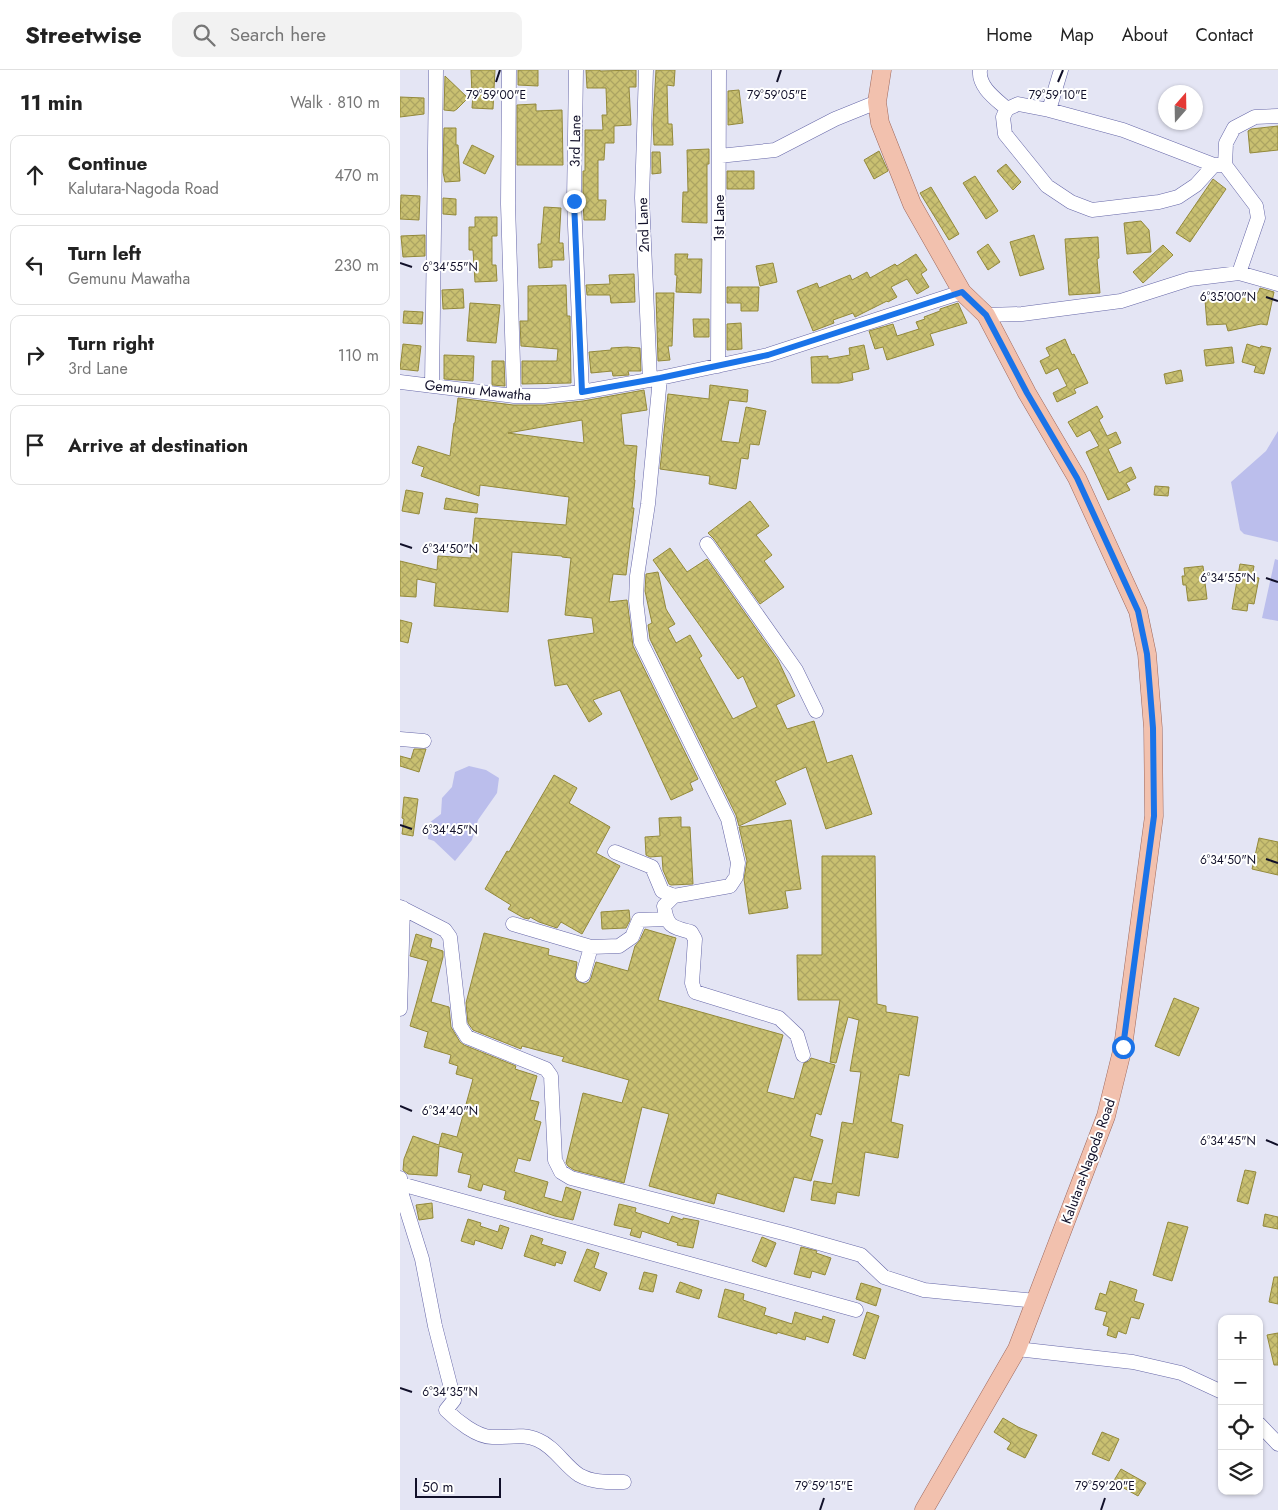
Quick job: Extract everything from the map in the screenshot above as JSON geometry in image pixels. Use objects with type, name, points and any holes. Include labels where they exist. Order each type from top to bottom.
[{"type":"main road","name":"Kalutara-Nagoda Road","points":[[882,70],[877,102],[880,123],[912,204],[962,292],[986,315],[1027,393],[1077,478],[1138,611],[1147,654],[1153,728],[1154,816],[1123,1047],[1106,1116],[1017,1349],[924,1510]]},
{"type":"street","points":[[432,386],[436,70]]},
{"type":"street","points":[[509,70],[508,204],[514,396]]},
{"type":"street","name":"3rd Lane","points":[[576,70],[574,201],[582,392]]},
{"type":"street","name":"2nd Lane","points":[[646,70],[642,198],[655,379],[648,504],[637,576],[636,601],[641,642],[728,819],[738,863],[736,877],[730,886],[674,896]]},
{"type":"street","name":"1st Lane","points":[[718,366],[720,70]]},
{"type":"street","points":[[980,70],[980,76],[988,93],[1007,109]]},
{"type":"street","points":[[1049,110],[1061,70]]},
{"type":"street","points":[[719,156],[775,150],[835,119],[877,102]]},
{"type":"street","points":[[1240,273],[1258,218],[1256,206],[1219,165],[1123,130],[1049,110],[1018,104],[1007,109],[1003,117],[1005,134],[1047,186],[1071,202],[1092,210],[1159,202],[1178,197],[1219,165],[1226,143],[1234,128],[1255,117],[1278,116]]},
{"type":"street","points":[[986,315],[1022,314],[1121,302],[1190,279],[1240,273],[1278,284]]},
{"type":"street","name":"Gemunu Mawatha","points":[[400,382],[514,396],[544,396],[582,392],[768,355],[962,292]]},
{"type":"street","points":[[707,544],[796,670],[816,711]]},
{"type":"street","points":[[400,739],[424,741]]},
{"type":"street","points":[[615,852],[652,867],[662,892],[674,896],[664,906],[666,919],[674,927],[691,932],[696,939],[692,983],[695,992],[779,1018],[797,1036],[803,1055]]},
{"type":"street","points":[[400,1009],[402,908],[445,930],[450,937],[460,1026],[467,1037],[546,1069],[551,1076],[555,1160],[561,1172],[571,1178],[861,1255],[884,1277],[924,1290],[1036,1301]]},
{"type":"street","points":[[513,924],[591,947],[619,946],[632,937],[639,920],[666,919]]},
{"type":"street","points":[[583,975],[591,947]]},
{"type":"street","points":[[624,1482],[603,1482],[586,1478],[578,1474],[551,1447],[539,1440],[527,1436],[490,1438],[458,1422],[446,1410],[454,1400],[435,1326],[422,1259],[402,1195],[401,1181],[856,1310]]},
{"type":"street","points":[[1017,1349],[1133,1362],[1182,1373],[1218,1390]]},
{"type":"street","points":[[1263,1428],[1278,1444]]},
{"type":"water","points":[[1278,431],[1278,542],[1244,534],[1240,530],[1231,482],[1266,451]]},
{"type":"water","points":[[1275,559],[1278,560],[1278,621],[1262,618]]},
{"type":"water","points":[[469,766],[486,770],[499,778],[497,793],[478,820],[472,840],[455,861],[434,841],[428,839],[429,823],[441,814],[442,798],[452,787],[455,772]]},
{"type":"building","points":[[471,70],[495,70],[493,109],[472,108]]},
{"type":"building","points":[[518,70],[538,70],[538,86],[518,85]]},
{"type":"building","points":[[586,70],[636,70],[636,87],[629,87],[631,125],[614,126],[614,143],[605,143],[604,160],[598,160],[598,200],[606,200],[605,220],[584,220],[583,171],[585,171],[585,130],[603,130],[602,115],[607,115],[606,88],[587,88]]},
{"type":"building","points":[[656,70],[675,70],[674,86],[667,85],[668,124],[672,124],[673,145],[654,145],[653,124]]},
{"type":"building","points":[[445,76],[468,98],[454,111],[444,110]]},
{"type":"building","points":[[739,90],[743,123],[728,125],[728,91]]},
{"type":"building","points":[[400,97],[424,98],[424,114],[400,117]]},
{"type":"building","points":[[536,104],[536,111],[562,110],[563,165],[517,165],[517,105]]},
{"type":"building","points":[[1278,126],[1278,150],[1250,153],[1248,131]]},
{"type":"building","points":[[444,128],[456,128],[460,181],[445,182],[443,172]]},
{"type":"building","points":[[472,145],[494,156],[485,174],[463,163]]},
{"type":"building","points":[[709,149],[709,164],[707,164],[707,223],[682,222],[683,192],[688,192],[687,150]]},
{"type":"building","points":[[879,151],[888,171],[874,179],[864,160]]},
{"type":"building","points":[[652,152],[660,152],[661,173],[652,174]]},
{"type":"building","points":[[1006,164],[1021,182],[1013,190],[997,171]]},
{"type":"building","points":[[727,171],[754,171],[754,189],[727,189]]},
{"type":"building","points":[[975,176],[998,211],[986,219],[963,183]]},
{"type":"building","points":[[1213,179],[1226,189],[1190,242],[1176,233]]},
{"type":"building","points":[[931,187],[959,234],[949,240],[920,193]]},
{"type":"building","points":[[401,195],[420,196],[419,220],[400,219]]},
{"type":"building","points":[[443,198],[456,199],[456,215],[443,214]]},
{"type":"building","points":[[544,207],[561,208],[559,243],[563,243],[564,260],[552,260],[552,267],[539,268],[538,244],[541,244]]},
{"type":"building","points":[[475,217],[497,217],[497,236],[492,236],[492,265],[496,265],[497,281],[475,282],[473,250],[469,250],[469,227],[475,227]]},
{"type":"building","points":[[1141,221],[1149,230],[1151,252],[1127,254],[1124,223]]},
{"type":"building","points":[[425,235],[425,256],[403,257],[401,236]]},
{"type":"building","points":[[1034,235],[1044,269],[1020,276],[1010,242]]},
{"type":"building","points":[[1098,237],[1099,258],[1097,259],[1100,293],[1069,295],[1065,239]]},
{"type":"building","points":[[988,244],[1000,262],[988,270],[977,252]]},
{"type":"building","points":[[1163,245],[1173,255],[1143,283],[1133,272]]},
{"type":"building","points":[[675,254],[688,254],[687,259],[702,259],[701,293],[676,292]]},
{"type":"building","points":[[916,254],[927,270],[921,274],[929,287],[917,294],[907,279],[891,287],[897,297],[888,302],[855,317],[853,313],[833,320],[834,323],[813,331],[797,291],[817,283],[819,288],[850,275],[852,280],[867,272],[870,278],[895,264],[897,266]]},
{"type":"building","points":[[773,263],[777,282],[760,286],[756,266]]},
{"type":"building","points":[[634,274],[635,302],[611,303],[610,295],[587,295],[586,285],[610,284],[609,275]]},
{"type":"building","points":[[566,285],[567,316],[570,316],[571,383],[522,384],[522,361],[557,361],[558,349],[521,346],[520,321],[528,321],[528,286]]},
{"type":"building","points":[[727,287],[759,287],[758,311],[741,311],[741,303],[727,303]]},
{"type":"building","points":[[1260,288],[1274,292],[1267,325],[1261,324],[1228,331],[1226,324],[1207,325],[1205,300],[1219,299],[1219,301],[1258,293]]},
{"type":"building","points":[[463,289],[464,308],[443,309],[442,290]]},
{"type":"building","points":[[656,293],[674,293],[672,346],[668,346],[670,360],[658,361]]},
{"type":"building","points":[[470,303],[500,305],[496,343],[467,341]]},
{"type":"building","points":[[958,303],[967,323],[930,334],[934,345],[887,360],[883,347],[875,349],[869,331],[893,324],[897,336],[919,329],[916,322],[940,311],[940,309]]},
{"type":"building","points":[[404,311],[423,312],[422,324],[403,323]]},
{"type":"building","points":[[693,319],[709,319],[709,337],[694,337]]},
{"type":"building","points":[[741,323],[742,349],[727,350],[727,324]]},
{"type":"building","points":[[1065,339],[1088,383],[1074,389],[1076,393],[1057,402],[1053,393],[1067,386],[1058,368],[1046,374],[1040,361],[1050,356],[1046,348]]},
{"type":"building","points":[[403,344],[421,346],[418,371],[400,369]]},
{"type":"building","points":[[1247,344],[1260,348],[1261,346],[1271,348],[1264,374],[1254,372],[1256,366],[1242,362]]},
{"type":"building","points":[[864,345],[869,369],[852,373],[853,380],[839,383],[812,383],[811,357],[828,356],[828,359],[850,355],[849,348]]},
{"type":"building","points":[[627,347],[640,348],[641,371],[628,371],[629,375],[613,376],[612,371],[591,373],[589,352]]},
{"type":"building","points":[[1232,347],[1234,363],[1206,366],[1204,350]]},
{"type":"building","points":[[444,355],[474,356],[473,381],[444,379]]},
{"type":"building","points":[[492,361],[504,361],[505,386],[492,385]]},
{"type":"building","points":[[1181,370],[1183,381],[1166,384],[1164,374]]},
{"type":"building","points":[[710,385],[748,390],[747,402],[729,400],[721,441],[739,443],[746,407],[766,411],[759,445],[750,444],[748,459],[741,458],[736,489],[709,484],[710,476],[660,469],[668,394],[709,399]]},
{"type":"building","points":[[644,390],[647,410],[621,414],[624,445],[637,446],[632,508],[634,508],[626,575],[613,574],[609,602],[627,600],[633,646],[698,779],[690,783],[693,790],[671,800],[620,690],[593,700],[602,714],[589,722],[567,684],[555,686],[548,640],[594,633],[592,618],[565,615],[571,558],[512,552],[508,612],[434,606],[436,583],[417,579],[416,597],[400,596],[400,561],[437,570],[438,556],[471,558],[475,518],[566,525],[569,497],[480,485],[479,496],[421,476],[424,467],[412,463],[418,446],[450,456],[458,398],[513,405],[544,405],[583,401]],"holes":[[[582,420],[584,443],[508,433]]]},
{"type":"building","points":[[1097,406],[1103,417],[1099,420],[1107,436],[1116,432],[1121,443],[1108,449],[1119,473],[1131,467],[1136,478],[1126,483],[1130,490],[1108,500],[1086,452],[1099,446],[1090,430],[1077,437],[1068,422]]},
{"type":"building","points":[[1155,486],[1169,487],[1168,496],[1154,495]]},
{"type":"building","points":[[406,490],[423,493],[419,514],[402,511]]},
{"type":"building","points":[[446,498],[478,504],[477,513],[444,509]]},
{"type":"building","points":[[750,501],[769,526],[756,535],[772,555],[764,561],[784,587],[760,604],[708,533]]},
{"type":"building","points":[[670,548],[687,572],[707,559],[778,660],[795,696],[776,705],[787,729],[814,721],[827,763],[852,755],[872,814],[826,829],[806,767],[775,781],[786,804],[739,826],[736,815],[650,639],[648,625],[652,623],[645,591],[646,574],[658,572],[666,609],[675,624],[668,628],[676,643],[690,635],[702,656],[699,658],[733,719],[757,707],[743,676],[738,679],[653,560]]},
{"type":"building","points":[[1240,564],[1254,566],[1252,577],[1259,578],[1254,604],[1248,603],[1247,611],[1232,609]]},
{"type":"building","points":[[1203,566],[1207,599],[1188,601],[1186,585],[1183,585],[1182,576],[1185,576],[1184,568]]},
{"type":"building","points":[[400,620],[412,623],[408,643],[400,641]]},
{"type":"building","points":[[414,749],[426,749],[419,772],[400,766],[400,756],[411,759]]},
{"type":"building","points":[[554,775],[577,788],[569,803],[610,827],[596,853],[620,866],[582,934],[561,922],[557,928],[530,917],[529,919],[524,918],[508,909],[511,905],[485,889]]},
{"type":"building","points":[[404,797],[418,799],[413,836],[402,834]]},
{"type":"building","points":[[681,817],[681,827],[690,827],[693,884],[671,885],[663,870],[662,856],[650,857],[646,855],[645,837],[660,836],[659,818]]},
{"type":"building","points":[[791,820],[801,889],[785,891],[788,908],[749,914],[744,879],[747,861],[739,827]]},
{"type":"building","points":[[1259,838],[1278,842],[1278,875],[1252,869]]},
{"type":"building","points":[[822,856],[875,856],[877,1004],[886,1006],[886,1012],[918,1017],[909,1076],[899,1074],[891,1122],[903,1125],[898,1158],[865,1152],[859,1196],[837,1192],[835,1204],[811,1200],[814,1181],[832,1184],[842,1122],[853,1124],[861,1072],[850,1071],[859,1020],[848,1017],[836,1063],[830,1062],[840,1000],[798,1000],[797,955],[822,955]]},
{"type":"building","points":[[629,910],[630,920],[626,928],[602,929],[601,912]]},
{"type":"building","points":[[645,929],[676,938],[658,1000],[783,1035],[767,1092],[794,1099],[804,1063],[811,1058],[835,1065],[821,1115],[816,1113],[810,1136],[823,1140],[811,1181],[794,1177],[784,1212],[717,1193],[714,1204],[649,1186],[669,1114],[642,1107],[624,1183],[574,1170],[566,1163],[583,1093],[622,1103],[629,1080],[562,1061],[564,1057],[522,1046],[521,1049],[473,1030],[468,1023],[466,1003],[484,933],[549,949],[548,955],[577,962],[575,978],[577,981],[585,984],[591,978],[596,962],[628,971],[635,946]]},
{"type":"building","points":[[416,934],[432,939],[430,947],[443,951],[431,1002],[449,1007],[451,1027],[460,1042],[516,1066],[515,1069],[537,1076],[530,1100],[539,1102],[534,1120],[541,1122],[530,1161],[518,1158],[514,1172],[548,1182],[544,1197],[562,1202],[566,1187],[581,1192],[573,1220],[504,1199],[506,1191],[483,1184],[481,1191],[468,1187],[471,1175],[458,1172],[463,1153],[439,1146],[437,1176],[408,1174],[403,1170],[404,1159],[413,1136],[439,1145],[442,1133],[457,1137],[473,1079],[456,1074],[458,1066],[449,1063],[451,1055],[424,1047],[428,1032],[410,1026],[428,961],[410,956]]},
{"type":"building","points":[[1174,998],[1199,1008],[1179,1056],[1155,1046]]},
{"type":"building","points":[[1245,1170],[1256,1172],[1248,1204],[1237,1201]]},
{"type":"building","points":[[432,1203],[433,1218],[419,1220],[416,1205]]},
{"type":"building","points":[[619,1204],[636,1208],[635,1212],[669,1224],[672,1216],[683,1220],[683,1218],[699,1221],[693,1248],[677,1245],[678,1243],[642,1231],[640,1238],[630,1235],[632,1229],[614,1225]]},
{"type":"building","points":[[1265,1214],[1278,1217],[1278,1229],[1263,1226]]},
{"type":"building","points":[[468,1219],[481,1223],[480,1226],[498,1232],[500,1225],[509,1228],[502,1249],[475,1240],[474,1245],[461,1241]]},
{"type":"building","points":[[1168,1222],[1188,1227],[1172,1281],[1153,1275]]},
{"type":"building","points":[[531,1235],[543,1239],[541,1244],[566,1252],[562,1264],[556,1262],[555,1266],[524,1256]]},
{"type":"building","points":[[762,1237],[776,1243],[766,1267],[752,1261]]},
{"type":"building","points":[[801,1247],[817,1251],[816,1253],[831,1258],[825,1275],[812,1271],[810,1278],[794,1274]]},
{"type":"building","points":[[587,1249],[599,1253],[594,1268],[607,1273],[600,1291],[574,1281]]},
{"type":"building","points":[[644,1272],[657,1275],[653,1292],[639,1289]]},
{"type":"building","points":[[1274,1277],[1278,1277],[1278,1304],[1269,1302]]},
{"type":"building","points":[[1110,1281],[1137,1290],[1134,1301],[1144,1304],[1139,1319],[1131,1317],[1126,1334],[1118,1331],[1116,1338],[1107,1335],[1109,1327],[1103,1325],[1107,1312],[1095,1309],[1100,1293],[1106,1295]]},
{"type":"building","points":[[680,1282],[702,1290],[699,1299],[676,1292]]},
{"type":"building","points":[[861,1283],[881,1289],[876,1306],[856,1299]]},
{"type":"building","points":[[725,1289],[744,1294],[743,1300],[766,1308],[764,1315],[792,1324],[795,1312],[822,1320],[823,1316],[835,1320],[828,1343],[806,1336],[805,1340],[777,1332],[777,1334],[718,1317]]},
{"type":"building","points":[[867,1312],[879,1316],[865,1359],[853,1355]]},
{"type":"building","points":[[1278,1333],[1278,1365],[1274,1365],[1267,1335]]},
{"type":"building","points":[[1003,1418],[1037,1435],[1025,1458],[1007,1449],[1011,1443],[994,1432]]},
{"type":"building","points":[[1102,1432],[1119,1439],[1109,1461],[1092,1454]]},
{"type":"building","points":[[1121,1469],[1146,1483],[1138,1496],[1113,1482]]},
{"type":"route","points":[[574,201],[582,392],[768,355],[962,292],[986,315],[1027,393],[1077,478],[1138,611],[1147,654],[1153,728],[1154,816],[1123,1047]]}]
